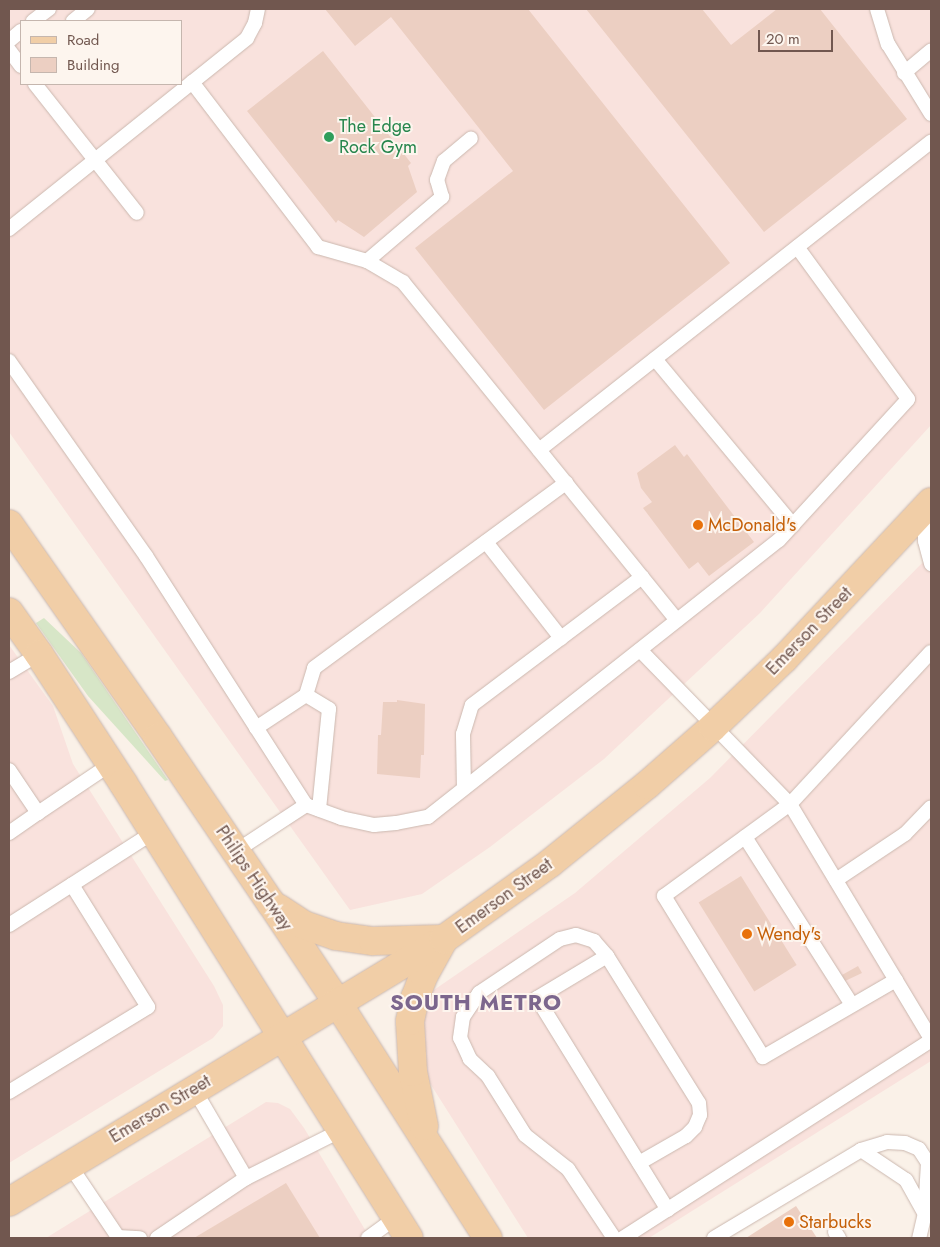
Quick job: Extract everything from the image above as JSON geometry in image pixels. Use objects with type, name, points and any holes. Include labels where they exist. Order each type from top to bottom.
[{"type":"main road","name":"Emerson Street","points":[[9,1202],[444,939],[572,846],[648,785],[713,727],[784,659],[928,506]]},
{"type":"main road","name":"Philips Highway","points":[[9,524],[236,851],[337,1002],[488,1238]]},
{"type":"main road","points":[[9,612],[39,654],[111,764],[403,1228]]},
{"type":"main road","points":[[271,904],[304,924],[336,936],[373,941],[444,939]]},
{"type":"main road","points":[[429,1147],[412,1072],[410,1021],[415,998],[424,975],[444,939]]},
{"type":"lane","points":[[34,20],[49,9]]},
{"type":"lane","points":[[73,20],[88,9]]},
{"type":"lane","points":[[9,229],[247,38],[255,23],[258,9]]},
{"type":"lane","points":[[877,9],[888,44],[904,73],[931,114]]},
{"type":"lane","points":[[9,41],[20,32]]},
{"type":"lane","points":[[9,50],[20,64]]},
{"type":"lane","points":[[904,73],[931,50]]},
{"type":"lane","points":[[9,74],[20,66]]},
{"type":"lane","points":[[192,82],[318,247],[367,260],[403,282],[677,620]]},
{"type":"lane","points":[[36,85],[138,213]]},
{"type":"lane","points":[[367,260],[442,196],[437,180],[444,162],[471,138]]},
{"type":"lane","points":[[539,450],[931,142]]},
{"type":"lane","points":[[9,361],[114,508],[256,728],[312,807],[341,818],[374,825],[396,823],[428,817],[779,540],[908,399],[797,247]]},
{"type":"lane","points":[[655,359],[793,525]]},
{"type":"lane","points":[[256,728],[306,695],[314,668],[566,483]]},
{"type":"lane","points":[[928,506],[925,541],[931,564]]},
{"type":"lane","points":[[486,542],[561,638]]},
{"type":"lane","points":[[464,788],[463,734],[472,705],[642,577]]},
{"type":"lane","points":[[624,1238],[931,1039],[790,804],[640,650]]},
{"type":"lane","points":[[896,980],[763,1057],[664,896],[790,804],[931,652]]},
{"type":"lane","points":[[9,672],[39,654]]},
{"type":"lane","points":[[236,851],[312,807],[329,710],[306,695]]},
{"type":"lane","points":[[9,833],[111,764]]},
{"type":"lane","points":[[9,770],[38,814]]},
{"type":"lane","points":[[836,880],[905,834],[931,807]]},
{"type":"lane","points":[[9,925],[154,832]]},
{"type":"lane","points":[[745,837],[852,1005]]},
{"type":"lane","points":[[9,1092],[148,1008],[72,885]]},
{"type":"lane","points":[[614,1238],[568,1169],[525,1134],[488,1076],[470,1059],[460,1038],[463,1017],[479,993],[560,939],[576,935],[594,941],[607,956],[699,1103],[700,1115],[696,1127],[686,1136],[638,1163]]},
{"type":"lane","points":[[607,956],[537,998],[668,1210]]},
{"type":"lane","points":[[194,1089],[246,1178]]},
{"type":"lane","points":[[157,1238],[246,1178],[342,1130]]},
{"type":"lane","points":[[714,1238],[860,1150],[887,1142],[905,1143],[919,1149],[928,1163],[925,1213],[919,1238]]},
{"type":"lane","points":[[860,1150],[906,1180],[925,1213]]},
{"type":"lane","points":[[69,1164],[118,1237],[140,1238]]},
{"type":"lane","points":[[368,1238],[403,1228]]},
{"type":"shaded area","points":[[9,9],[931,9],[931,425],[760,613],[604,759],[490,847],[422,894],[350,910],[9,432]]},
{"type":"shaded area","points":[[931,554],[931,1061],[649,1238],[528,1238],[426,1077],[420,1013],[431,992],[575,893],[710,778]]},
{"type":"shaded area","points":[[9,645],[53,706],[73,764],[214,986],[223,1005],[223,1026],[213,1038],[9,1163]]},
{"type":"shaded area","points":[[266,1102],[278,1103],[290,1109],[304,1128],[370,1238],[46,1238]]},
{"type":"green space","points":[[44,618],[81,653],[168,780],[165,781],[88,696],[36,623]]},
{"type":"building","points":[[325,9],[528,9],[730,263],[544,410],[415,248],[513,171],[391,17],[355,46]]},
{"type":"building","points":[[586,9],[702,9],[731,45],[777,9],[820,9],[907,119],[764,232]]},
{"type":"building","name":"The Edge Rock Gym","points":[[323,51],[411,163],[408,166],[417,192],[364,237],[338,220],[336,223],[247,111]]},
{"type":"building","name":"McDonald's","points":[[675,445],[684,457],[687,454],[754,542],[709,576],[698,562],[689,569],[643,508],[652,502],[641,488],[637,473]]},
{"type":"building","points":[[397,700],[425,704],[424,755],[421,755],[420,778],[377,774],[378,735],[381,735],[383,702],[397,702]]},
{"type":"building","name":"Wendy's","points":[[741,876],[797,965],[754,992],[699,902]]},
{"type":"building","points":[[858,966],[862,973],[845,981],[842,975]]},
{"type":"building","points":[[286,1183],[320,1238],[194,1238]]},
{"type":"building","name":"Starbucks","points":[[796,1206],[817,1238],[746,1238]]},
{"type":"place","name":"The Edge Rock Gym","points":[[329,137]]},
{"type":"place","name":"McDonald's","points":[[698,525]]},
{"type":"place","name":"Wendy's","points":[[747,934]]},
{"type":"place","name":"Starbucks","points":[[789,1222]]},
{"type":"district","name":"SOUTH METRO","points":[[476,1003]]}]
